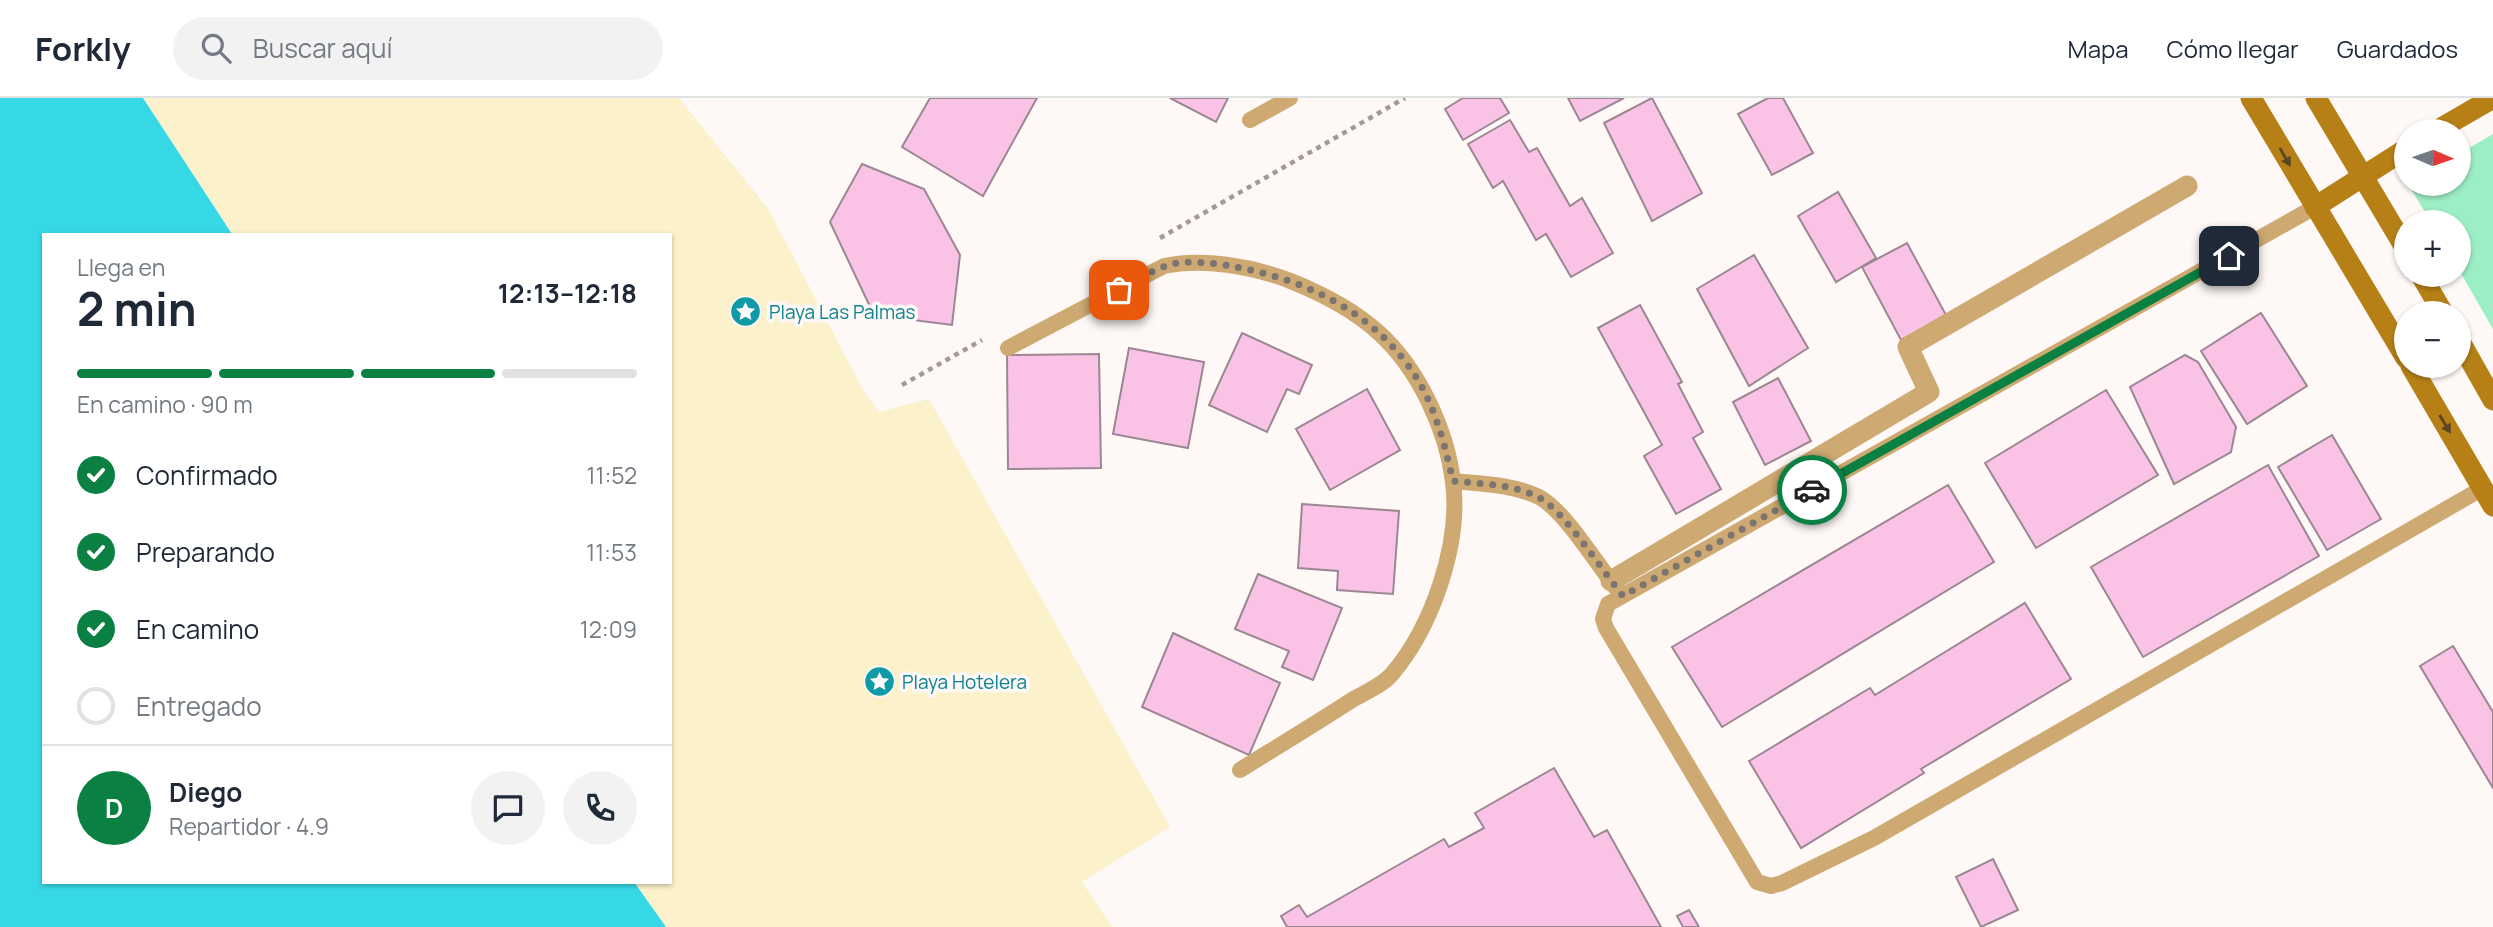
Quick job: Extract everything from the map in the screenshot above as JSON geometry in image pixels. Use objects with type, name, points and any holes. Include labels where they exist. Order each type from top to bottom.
[{"type":"street","points":[[2251,98],[2394,338]]},
{"type":"street","points":[[2316,98],[2394,229]]},
{"type":"street","points":[[2456,119],[2493,98]]},
{"type":"street","points":[[2315,207],[2394,157]]},
{"type":"street","points":[[1617,589],[1929,393],[1908,347],[2187,186]]},
{"type":"street","points":[[2471,361],[2493,400]]},
{"type":"street","points":[[2419,378],[2490,492]]},
{"type":"lane","points":[[1250,120],[1290,98]]},
{"type":"lane","points":[[2315,207],[1617,589],[1608,604],[1604,619],[1606,628],[1756,882],[1771,886],[1782,883],[1874,838],[2490,492]]},
{"type":"lane","points":[[1007,348],[1164,266],[1179,263],[1223,264],[1268,273],[1314,290],[1352,311],[1380,333],[1410,368],[1430,404],[1444,443],[1453,481],[1454,514],[1441,583],[1417,636],[1391,676],[1240,770]]},
{"type":"lane","points":[[1453,481],[1500,486],[1541,498],[1556,510],[1617,589]]},
{"type":"green space","points":[[2493,134],[2493,329],[2469,287],[2471,287],[2471,210],[2424,210],[2415,196],[2471,196],[2471,147]]},
{"type":"sand","name":"Playa Hotelera","points":[[143,98],[679,98],[769,210],[863,390],[879,412],[929,399],[1170,827],[1082,882],[1112,927],[666,927],[635,884],[672,884],[672,233],[231,233]]},
{"type":"water","points":[[0,98],[143,98],[231,233],[42,233],[42,884],[635,884],[666,927],[0,927]]},
{"type":"building","points":[[930,98],[1037,98],[983,196],[902,147]]},
{"type":"building","points":[[1170,98],[1228,98],[1216,122]]},
{"type":"building","points":[[1463,98],[1500,98],[1509,113],[1463,140],[1445,109]]},
{"type":"building","points":[[1568,98],[1624,98],[1580,121]]},
{"type":"building","points":[[1652,98],[1702,193],[1652,221],[1604,123]]},
{"type":"building","points":[[1768,98],[1783,98],[1813,153],[1772,175],[1738,114]]},
{"type":"building","points":[[1510,120],[1529,152],[1537,148],[1570,206],[1582,198],[1613,253],[1571,277],[1546,234],[1536,240],[1503,181],[1493,188],[1468,144]]},
{"type":"building","points":[[862,164],[924,189],[960,255],[952,325],[874,315],[830,222]]},
{"type":"building","points":[[1838,192],[1876,258],[1836,282],[1798,216]]},
{"type":"building","points":[[1907,243],[1946,315],[1901,340],[1862,267]]},
{"type":"building","points":[[1754,255],[1808,348],[1749,386],[1697,289]]},
{"type":"building","points":[[1640,305],[1682,382],[1678,384],[1703,432],[1693,438],[1721,489],[1676,514],[1644,456],[1662,445],[1598,328]]},
{"type":"building","points":[[2261,313],[2307,386],[2247,424],[2201,351]]},
{"type":"building","points":[[1242,333],[1312,365],[1299,394],[1287,389],[1267,432],[1209,405]]},
{"type":"building","points":[[1129,348],[1204,362],[1188,448],[1113,434]]},
{"type":"building","points":[[1099,354],[1101,468],[1008,469],[1007,355]]},
{"type":"building","points":[[2185,355],[2198,362],[2236,427],[2231,452],[2174,484],[2130,387]]},
{"type":"building","points":[[1778,378],[1811,441],[1765,465],[1733,402]]},
{"type":"building","points":[[1367,389],[1400,450],[1330,490],[1296,429]]},
{"type":"building","points":[[2106,390],[2158,475],[2036,548],[1985,463]]},
{"type":"building","points":[[2332,435],[2381,519],[2327,550],[2278,467]]},
{"type":"building","points":[[2268,465],[2319,556],[2143,657],[2091,567]]},
{"type":"building","points":[[1948,485],[1994,562],[1722,727],[1672,647]]},
{"type":"building","points":[[1302,504],[1399,511],[1393,594],[1337,590],[1338,571],[1298,568]]},
{"type":"building","points":[[1258,574],[1342,608],[1313,680],[1282,667],[1289,651],[1235,629]]},
{"type":"building","points":[[2025,603],[2071,679],[1921,769],[1924,773],[1801,848],[1749,761],[1870,688],[1875,695]]},
{"type":"building","points":[[1173,633],[1280,683],[1249,755],[1142,707]]},
{"type":"building","points":[[2453,646],[2493,712],[2493,788],[2420,666]]},
{"type":"building","points":[[1554,768],[1594,837],[1607,830],[1661,927],[1287,927],[1281,916],[1299,905],[1307,917],[1444,839],[1449,847],[1484,828],[1475,813]]},
{"type":"building","points":[[1993,859],[2018,910],[1981,927],[1956,877]]},
{"type":"building","points":[[1689,910],[1699,927],[1683,927],[1677,916]]},
{"type":"way so far","points":[[1119,290],[1164,266],[1179,263],[1223,264],[1268,273],[1314,290],[1352,311],[1380,333],[1410,368],[1430,404],[1444,443],[1453,481],[1500,486],[1541,498],[1556,510],[1623,596],[1812,490]]},
{"type":"place","name":"Playa Las Palmas","points":[[746,312]]},
{"type":"place","name":"Playa Hotelera","points":[[879,682]]},
{"type":"route","points":[[1812,490],[2229,256]]}]
